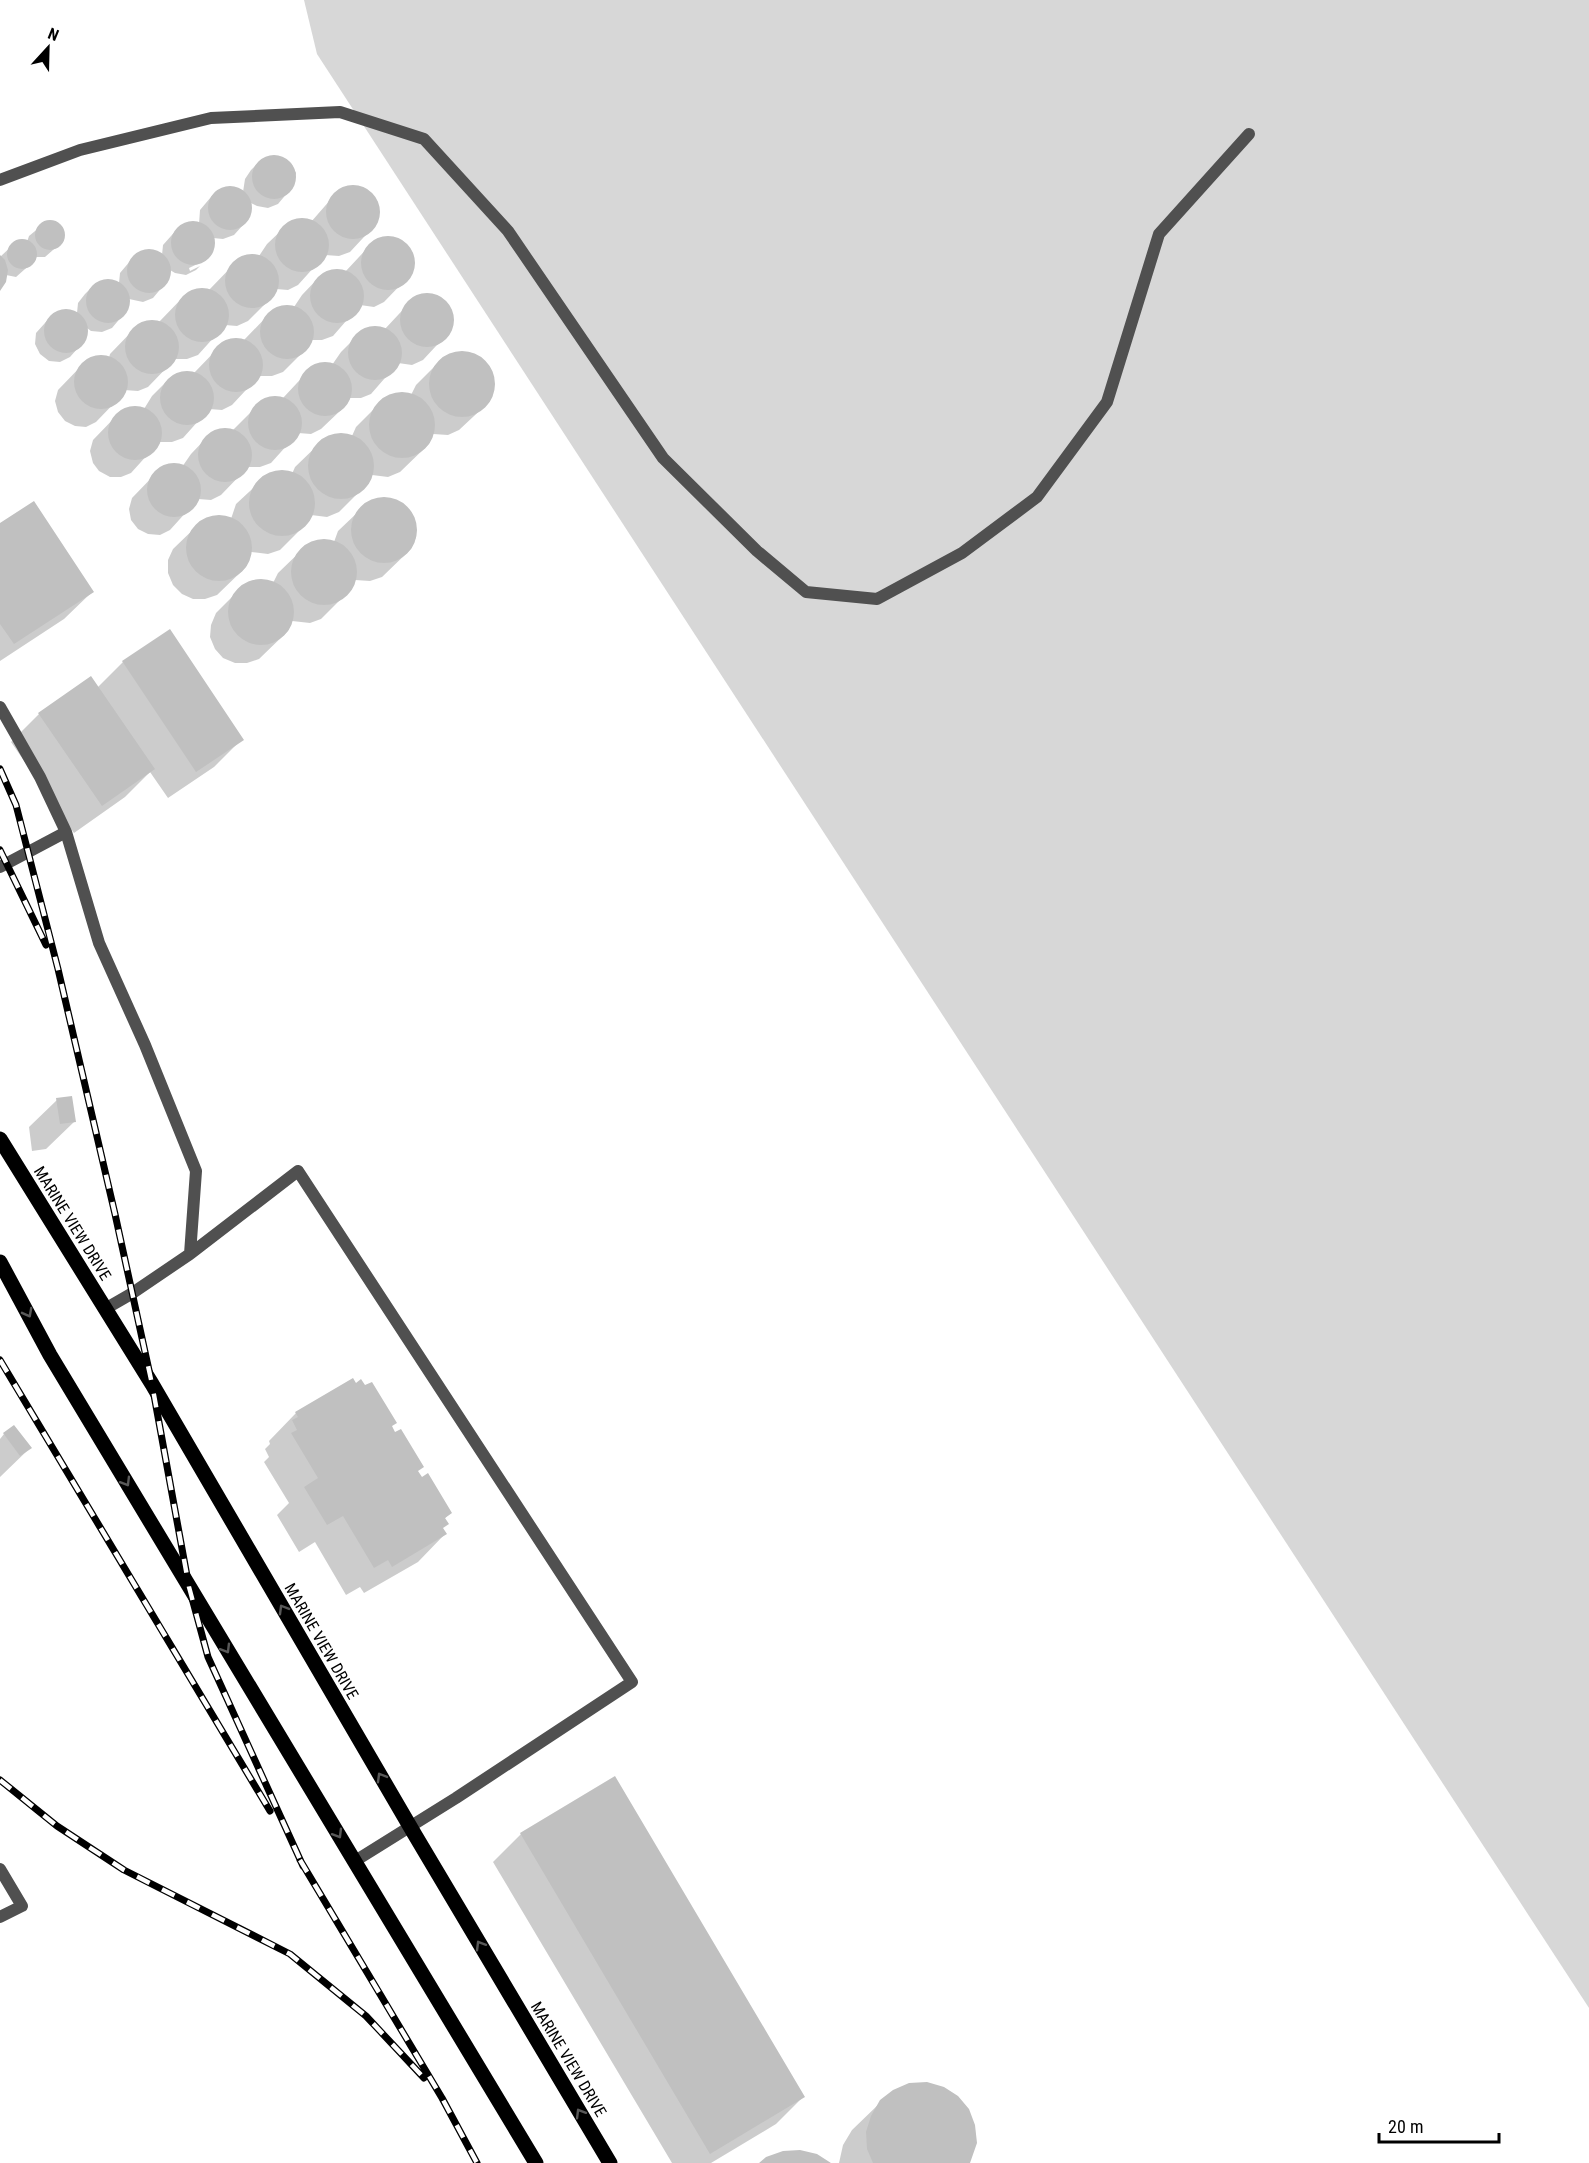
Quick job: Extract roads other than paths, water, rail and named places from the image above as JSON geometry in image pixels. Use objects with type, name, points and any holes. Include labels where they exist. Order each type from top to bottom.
[{"type":"main road","name":"MARINE VIEW DRIVE","points":[[0,1139],[152,1384],[410,1827],[610,2163]]},
{"type":"main road","points":[[2,1271],[50,1355],[536,2163]]},
{"type":"lane","points":[[0,180],[80,150],[211,118],[340,112],[424,139],[508,231],[663,458],[757,551],[806,591],[877,599],[962,553],[1037,497],[1107,402],[1159,234],[1249,134]]},
{"type":"lane","points":[[0,706],[66,832],[99,943],[145,1045],[196,1171],[190,1254]]},
{"type":"lane","points":[[0,867],[66,832]]},
{"type":"lane","points":[[105,1309],[190,1254],[298,1171],[632,1682],[355,1861]]},
{"type":"lane","points":[[0,1869],[22,1906],[0,1917]]},
{"type":"railway","points":[[0,769],[16,805],[58,969],[152,1384],[189,1587],[208,1657],[303,1866]]},
{"type":"railway","points":[[0,850],[46,945]]},
{"type":"railway","points":[[0,1360],[270,1811]]},
{"type":"railway","points":[[0,1780],[57,1826],[124,1870],[290,1954],[366,2016],[424,2078]]},
{"type":"railway","points":[[300,1860],[442,2098],[477,2163]]}]
